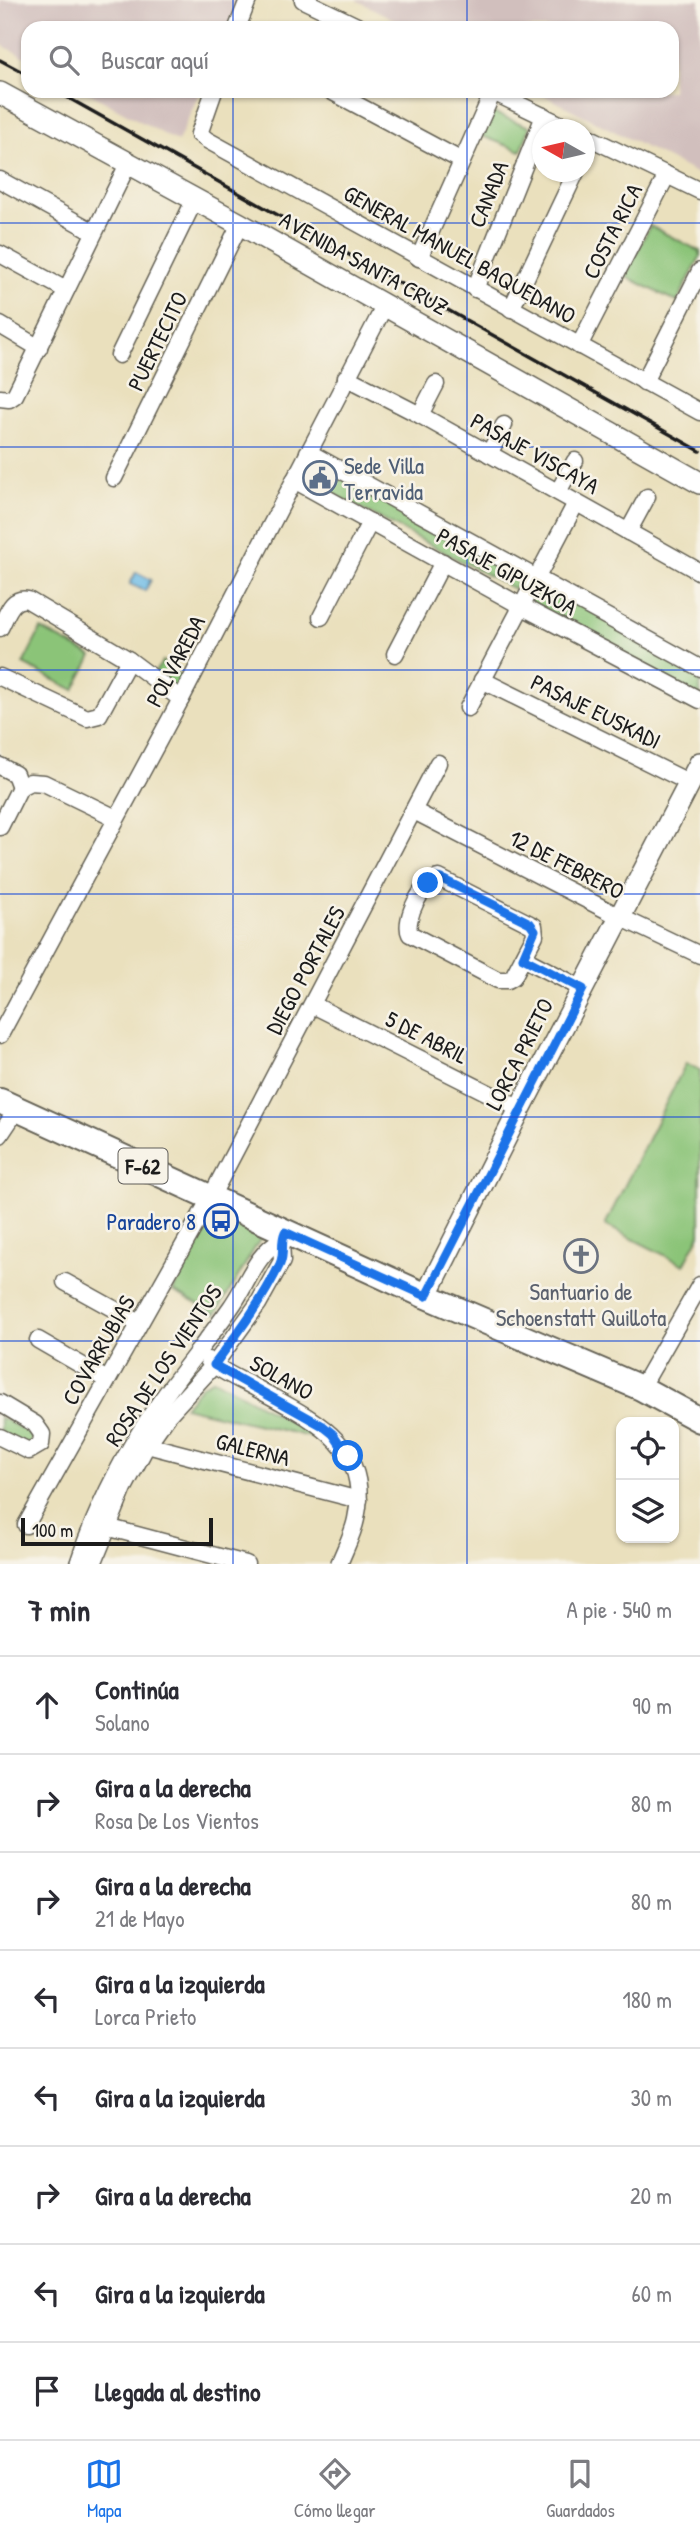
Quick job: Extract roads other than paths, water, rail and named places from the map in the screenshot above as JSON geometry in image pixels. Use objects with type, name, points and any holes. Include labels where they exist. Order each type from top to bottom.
[{"type":"main road","name":"AVENIDA SANTA CRUZ","points":[[0,93],[240,224],[700,483]]},
{"type":"main road","name":"LORCA PRIETO","points":[[426,1296],[700,763]]},
{"type":"main road","name":"F-62","points":[[5,1118],[211,1197],[283,1236],[641,1388],[700,1420]]},
{"type":"street","points":[[240,21],[248,0]]},
{"type":"street","points":[[303,0],[346,21]]},
{"type":"street","name":"GENERAL MANUEL BAQUEDANO","points":[[212,98],[199,134],[700,412]]},
{"type":"street","points":[[344,98],[462,161]]},
{"type":"street","points":[[419,258],[489,98]]},
{"type":"street","points":[[504,98],[548,119]]},
{"type":"street","name":"CANADA","points":[[475,289],[544,117]]},
{"type":"street","points":[[595,140],[700,191]]},
{"type":"street","points":[[4,399],[15,395],[128,164]]},
{"type":"street","name":"COSTA RICA","points":[[579,346],[667,175]]},
{"type":"street","points":[[0,180],[94,232]]},
{"type":"street","points":[[511,309],[571,182]]},
{"type":"street","points":[[118,355],[195,199]]},
{"type":"street","name":"PUERTECITO","points":[[114,478],[240,224]]},
{"type":"street","points":[[0,254],[66,290]]},
{"type":"street","points":[[644,382],[700,271]]},
{"type":"street","name":"POLVAREDA","points":[[0,1035],[181,699],[385,305]]},
{"type":"street","points":[[0,325],[39,348]]},
{"type":"street","name":"PASAJE VISCAYA","points":[[346,377],[699,569]]},
{"type":"street","points":[[420,415],[436,384]]},
{"type":"street","points":[[489,454],[504,425]]},
{"type":"street","name":"PASAJE GIPUZKOA","points":[[308,452],[700,667]]},
{"type":"street","points":[[558,492],[575,461]]},
{"type":"street","name":"PASAJE GIPUZKOA","points":[[294,480],[521,606],[700,700]]},
{"type":"street","points":[[628,531],[647,497]]},
{"type":"street","points":[[467,708],[576,503]]},
{"type":"street","points":[[321,617],[370,522]]},
{"type":"street","points":[[396,654],[443,562]]},
{"type":"street","points":[[0,628],[14,601],[25,599],[129,660],[181,699]]},
{"type":"street","points":[[0,677],[87,718],[99,715],[129,660]]},
{"type":"street","name":"PASAJE EUSKADI","points":[[482,680],[690,783]]},
{"type":"street","name":"DIEGO PORTALES","points":[[211,1197],[438,762]]},
{"type":"street","points":[[0,766],[15,774],[20,787]]},
{"type":"street","points":[[0,827],[20,787],[30,782],[44,783],[116,818]]},
{"type":"street","name":"12 DE FEBRERO","points":[[414,811],[620,917],[698,950]]},
{"type":"street","points":[[428,874],[534,926],[535,935],[523,958],[513,977],[503,981],[412,936],[408,930],[408,921],[428,874]]},
{"type":"street","points":[[523,958],[583,989]]},
{"type":"street","name":"5 DE ABRIL","points":[[313,1004],[520,1109]]},
{"type":"street","name":"COVARRUBIAS","points":[[26,1525],[211,1197]]},
{"type":"street","name":"ROSA DE LOS VIENTOS","points":[[78,1564],[142,1443],[158,1406],[232,1305],[264,1253],[283,1236]]},
{"type":"street","name":"ROSA DE LOS VIENTOS","points":[[142,1443],[214,1365],[258,1304],[282,1261],[283,1236]]},
{"type":"street","points":[[65,1282],[139,1323]]},
{"type":"street","points":[[641,1388],[700,1285]]},
{"type":"street","points":[[38,1340],[107,1380]]},
{"type":"street","name":"SOLANO","points":[[198,1352],[214,1365],[306,1415],[333,1434],[348,1456],[354,1470],[359,1500],[354,1528],[339,1564]]},
{"type":"street","points":[[0,1403],[41,1429],[41,1444]]},
{"type":"street","points":[[0,1437],[29,1451],[41,1444]]},
{"type":"street","name":"GALERNA","points":[[142,1443],[359,1500]]},
{"type":"street","points":[[41,1444],[63,1456]]},
{"type":"street","points":[[100,1525],[246,1564]]},
{"type":"street","name":"ROSA DE LOS VIENTOS","points":[[93,1564],[100,1525]]},
{"type":"water","points":[[136,572],[151,580],[145,591],[130,584]]},
{"type":"railway","points":[[0,60],[21,71]]},
{"type":"railway","points":[[69,98],[700,451]]},
{"type":"place","name":"Sede Villa Terravida","points":[[320,478]]},
{"type":"place","name":"Paradero 8","points":[[221,1221]]},
{"type":"place","name":"Santuario de Schoenstatt Quillota","points":[[581,1256]]}]
